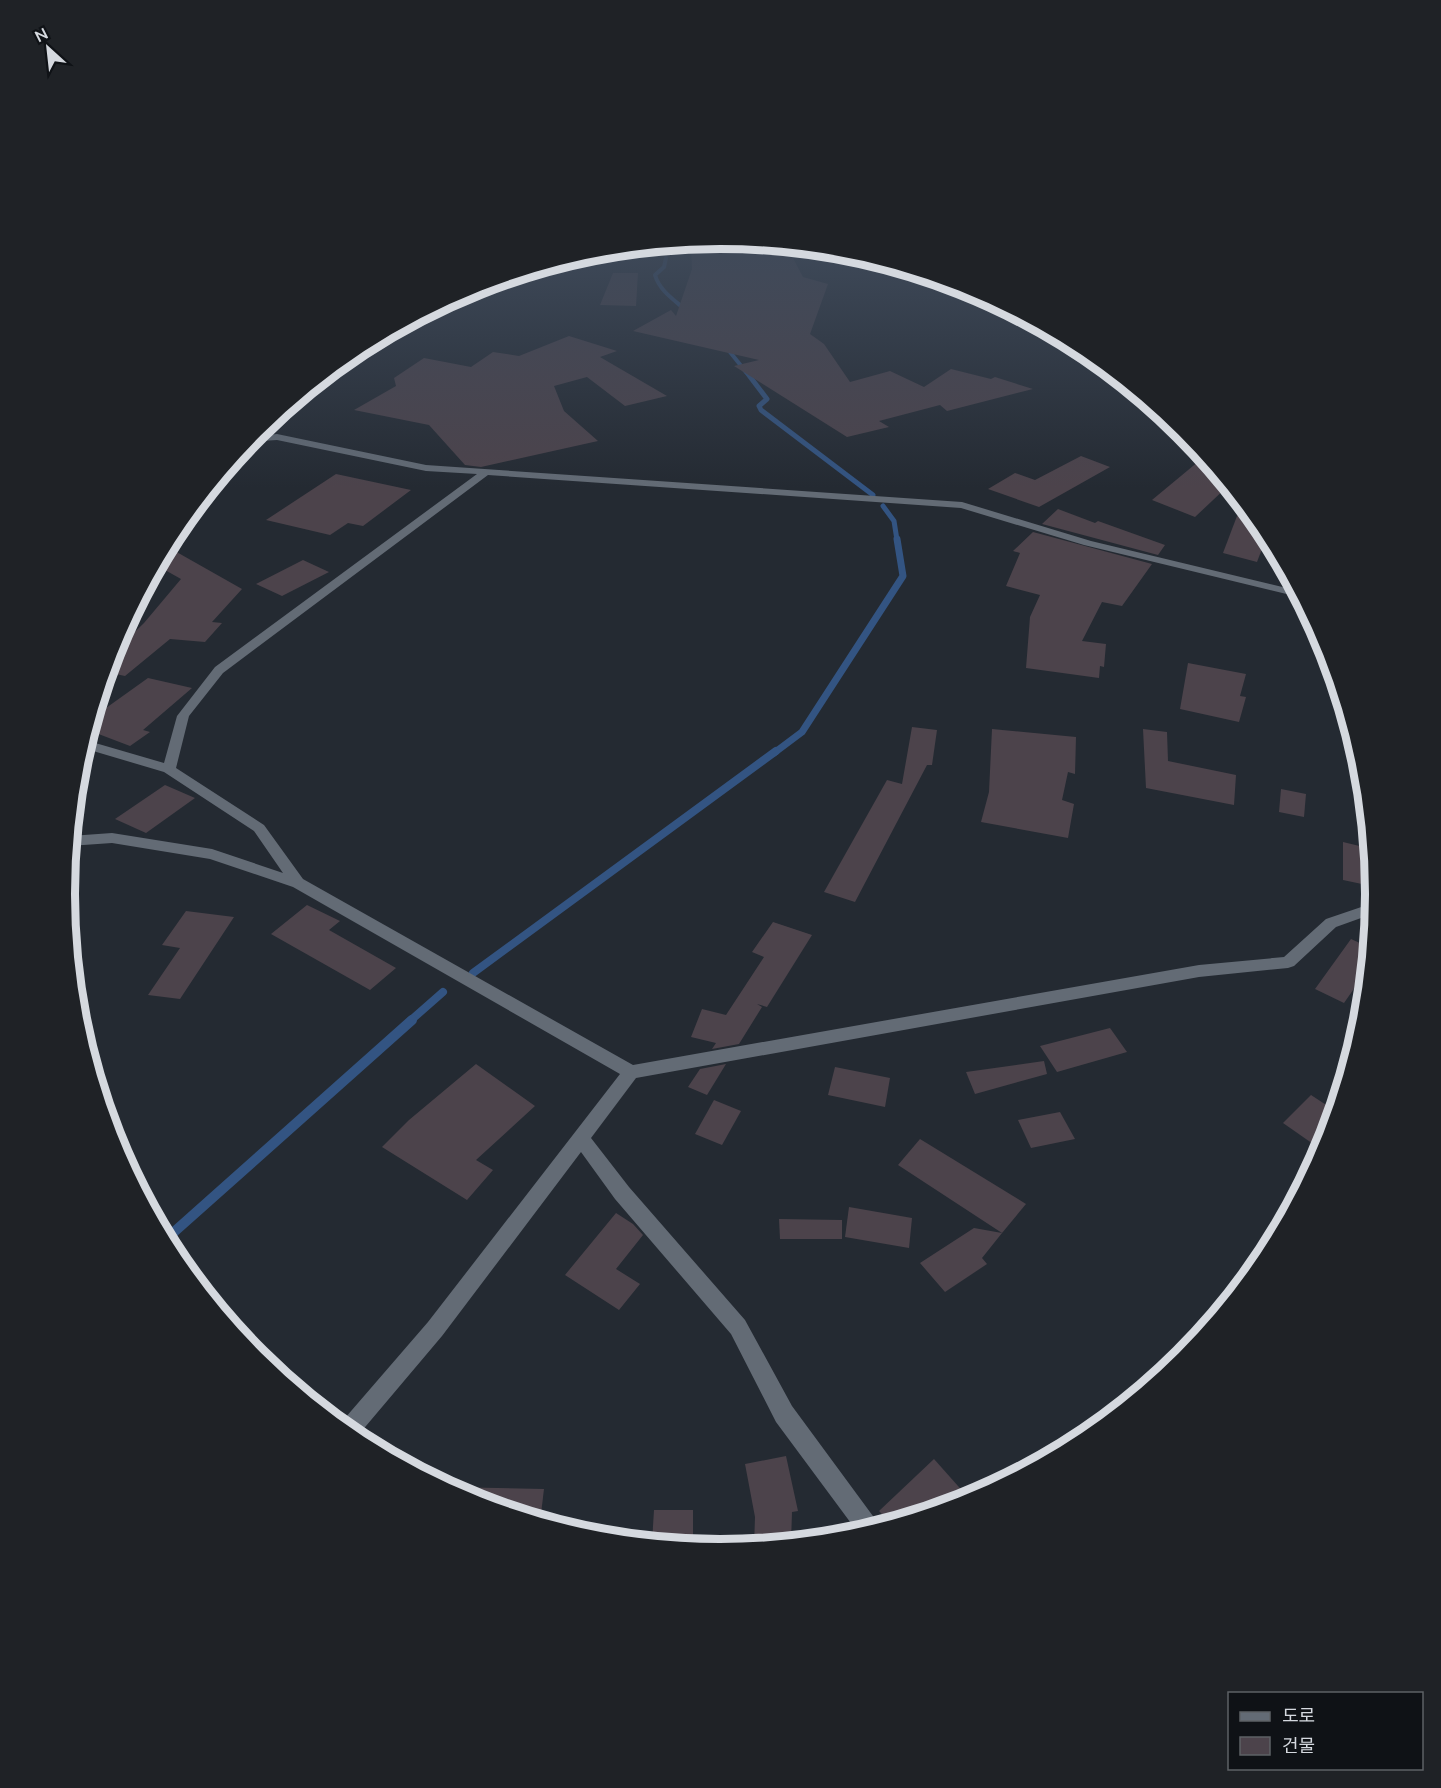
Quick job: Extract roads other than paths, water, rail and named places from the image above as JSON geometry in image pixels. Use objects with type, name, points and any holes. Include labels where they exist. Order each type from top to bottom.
[{"type":"street","points":[[264,438],[277,437],[426,468],[962,505],[1088,543],[1291,592]]},
{"type":"street","points":[[169,769],[183,716],[219,670],[488,471]]},
{"type":"street","points":[[92,746],[169,769],[259,828],[298,883]]},
{"type":"street","points":[[77,840],[112,838],[212,854],[298,883],[631,1072],[1187,973],[1288,962],[1331,923],[1366,910]]},
{"type":"street","points":[[353,1425],[435,1329],[631,1072]]},
{"type":"street","points":[[581,1138],[622,1193],[738,1327],[784,1414],[865,1523]]},
{"type":"waterway","points":[[726,347],[746,372]]},
{"type":"waterway","points":[[745,370],[767,399],[759,406],[761,410],[873,495]]},
{"type":"waterway","points":[[883,506],[894,521],[897,540]]},
{"type":"waterway","points":[[774,753],[802,732],[903,576],[897,539]]},
{"type":"waterway","points":[[473,973],[776,751]]},
{"type":"waterway","points":[[410,1021],[443,992]]},
{"type":"waterway","points":[[172,1234],[412,1020]]}]
